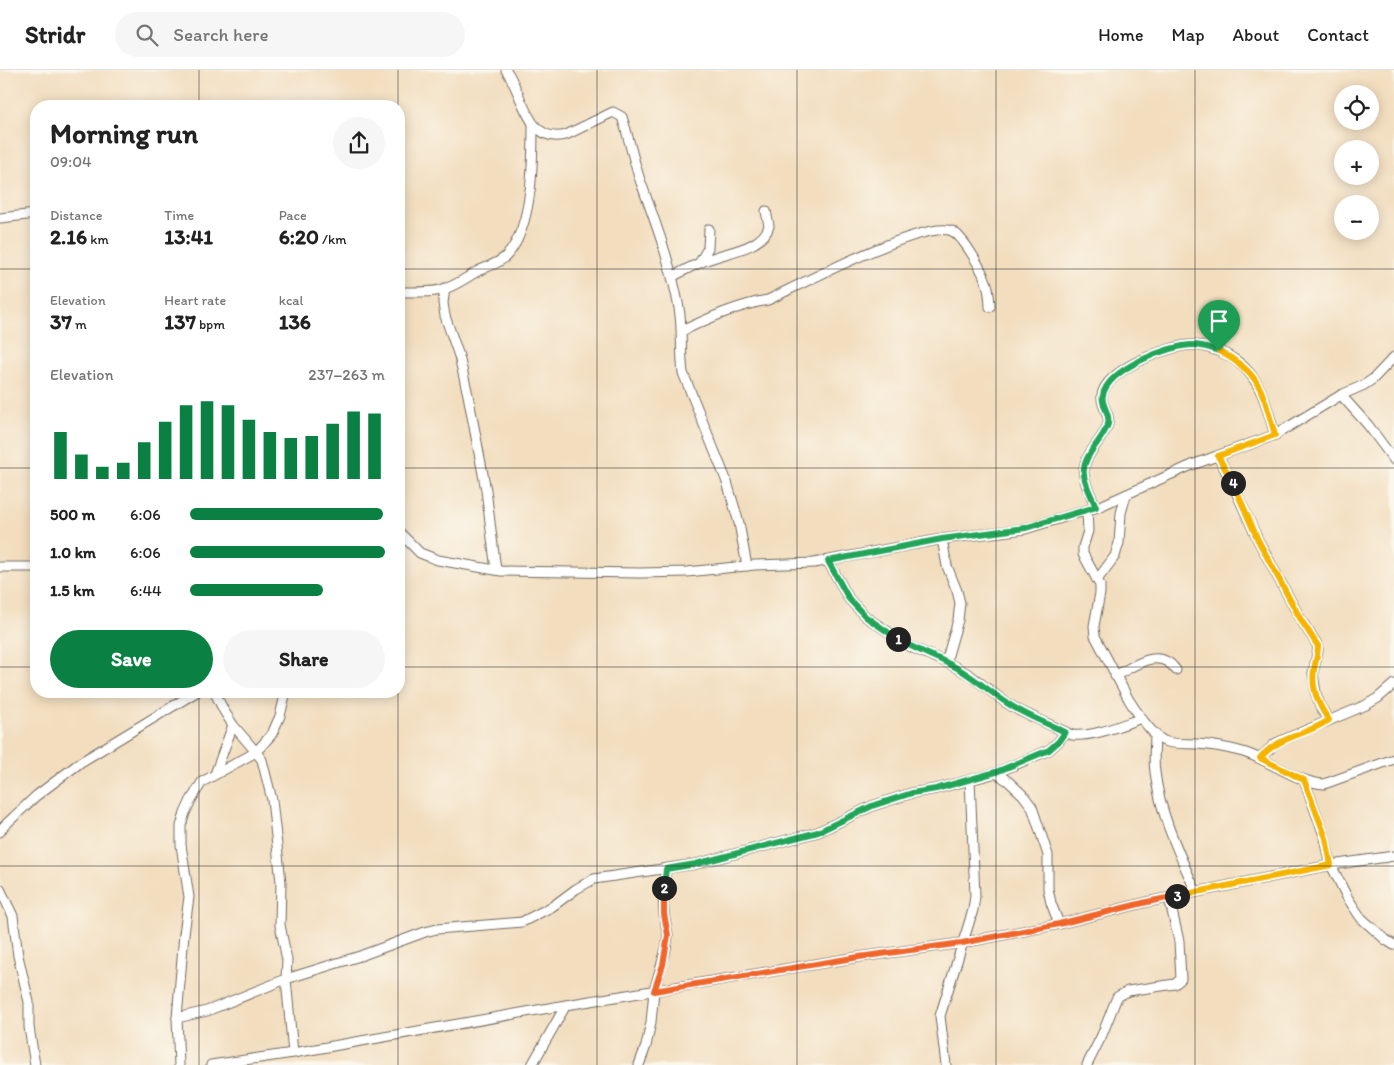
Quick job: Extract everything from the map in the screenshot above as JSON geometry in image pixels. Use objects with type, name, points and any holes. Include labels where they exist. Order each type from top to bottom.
[{"type":"street","points":[[506,70],[533,124],[548,136],[558,137],[613,112],[621,116],[672,277],[679,306],[682,332],[680,355],[683,373],[727,482],[747,566]]},
{"type":"street","points":[[405,292],[422,292],[445,288],[496,263],[508,255],[516,242],[522,226],[532,182],[533,124]]},
{"type":"street","points":[[672,277],[700,263],[740,250],[764,236],[769,226],[766,212]]},
{"type":"street","points":[[0,218],[30,215]]},
{"type":"street","points":[[700,263],[710,241],[709,229]]},
{"type":"street","points":[[682,332],[705,320],[768,300],[852,259],[890,244],[943,229],[952,231],[960,238],[980,268],[988,286],[990,307]]},
{"type":"street","points":[[445,288],[443,303],[445,316],[459,356],[468,395],[486,490],[496,570]]},
{"type":"street","points":[[1275,435],[1267,403],[1260,386],[1250,372],[1238,361],[1204,346],[1191,345],[1165,350],[1150,356],[1121,372],[1107,387],[1102,395],[1103,403],[1108,412],[1108,423],[1084,465],[1084,475],[1091,509],[1083,554],[1100,585],[1094,626],[1095,636],[1129,700],[1162,740],[1171,743],[1212,745],[1260,758],[1304,780],[1324,784],[1394,759]]},
{"type":"street","points":[[405,538],[420,553],[438,560],[496,570],[686,572],[747,566],[814,563],[942,539],[1025,528],[1091,509],[1192,465],[1275,435],[1373,379],[1394,357]]},
{"type":"street","points":[[1342,395],[1368,425],[1394,460]]},
{"type":"street","points":[[1218,456],[1258,540],[1301,620],[1317,644],[1318,650],[1313,673],[1316,694],[1321,708],[1329,720]]},
{"type":"street","points":[[1097,580],[1115,556],[1119,543],[1121,513],[1126,495]]},
{"type":"street","points":[[942,539],[947,566],[958,591],[960,603],[958,620],[946,662]]},
{"type":"street","points":[[828,561],[849,599],[866,617],[911,647],[970,675],[1020,711],[1065,732],[1079,736],[1142,718]]},
{"type":"street","points":[[0,567],[30,568]]},
{"type":"street","points":[[1115,676],[1156,657],[1168,661],[1176,670]]},
{"type":"street","points":[[1260,758],[1276,743],[1366,705],[1378,698],[1394,684]]},
{"type":"street","points":[[0,829],[36,796],[81,762],[186,698]]},
{"type":"street","points":[[218,698],[233,725],[256,752],[264,768],[272,800],[281,882],[280,925],[286,960],[293,1053]]},
{"type":"street","points":[[179,1065],[177,1018],[189,896],[181,826],[191,800],[200,785],[215,774],[256,752],[272,734],[280,716],[284,698]]},
{"type":"street","points":[[215,774],[233,725]]},
{"type":"street","points":[[177,1018],[207,1011],[286,979],[360,956],[425,932],[522,922],[553,906],[576,889],[594,879],[696,864],[818,832],[872,806],[912,793],[936,789],[996,772],[1049,750],[1065,732]]},
{"type":"street","points":[[1155,733],[1154,769],[1159,796],[1165,819],[1196,892]]},
{"type":"street","points":[[996,772],[1023,795],[1032,807],[1048,855],[1048,890],[1059,924]]},
{"type":"street","points":[[946,1065],[940,1016],[973,910],[975,896],[970,780]]},
{"type":"street","points":[[1304,780],[1326,838],[1331,865],[1347,897],[1361,918],[1394,945]]},
{"type":"street","points":[[211,1065],[293,1053],[566,1005],[859,957],[962,943],[1059,924],[1196,892],[1331,865],[1394,856]]},
{"type":"street","points":[[639,1065],[646,1046],[654,991],[663,965],[668,935],[664,914],[666,869]]},
{"type":"street","points":[[0,889],[12,916],[18,956],[29,1002],[29,1027],[35,1065]]},
{"type":"street","points":[[1087,1065],[1102,1035],[1116,997],[1128,991],[1175,984],[1181,979],[1179,941],[1170,898]]},
{"type":"street","points":[[532,1065],[566,1005]]},
{"type":"route","points":[[1191,345],[1204,346],[1219,351],[1238,361],[1250,372],[1260,386],[1267,403],[1275,435],[1218,456],[1258,540],[1301,620],[1318,646],[1313,673],[1316,694],[1321,708],[1329,720],[1320,726],[1276,743],[1260,758],[1304,780],[1326,838],[1331,865],[1147,902],[1059,924],[962,943],[859,957],[654,991],[663,965],[668,935],[664,914],[666,869],[696,864],[818,832],[872,806],[912,793],[936,789],[996,772],[1049,750],[1065,732],[1020,711],[970,675],[911,647],[866,617],[849,599],[828,561],[942,539],[1000,533],[1025,528],[1096,507],[1084,475],[1084,465],[1102,437],[1108,423],[1108,412],[1103,403],[1102,395],[1107,387],[1121,372],[1137,362],[1165,350],[1191,345]]}]
